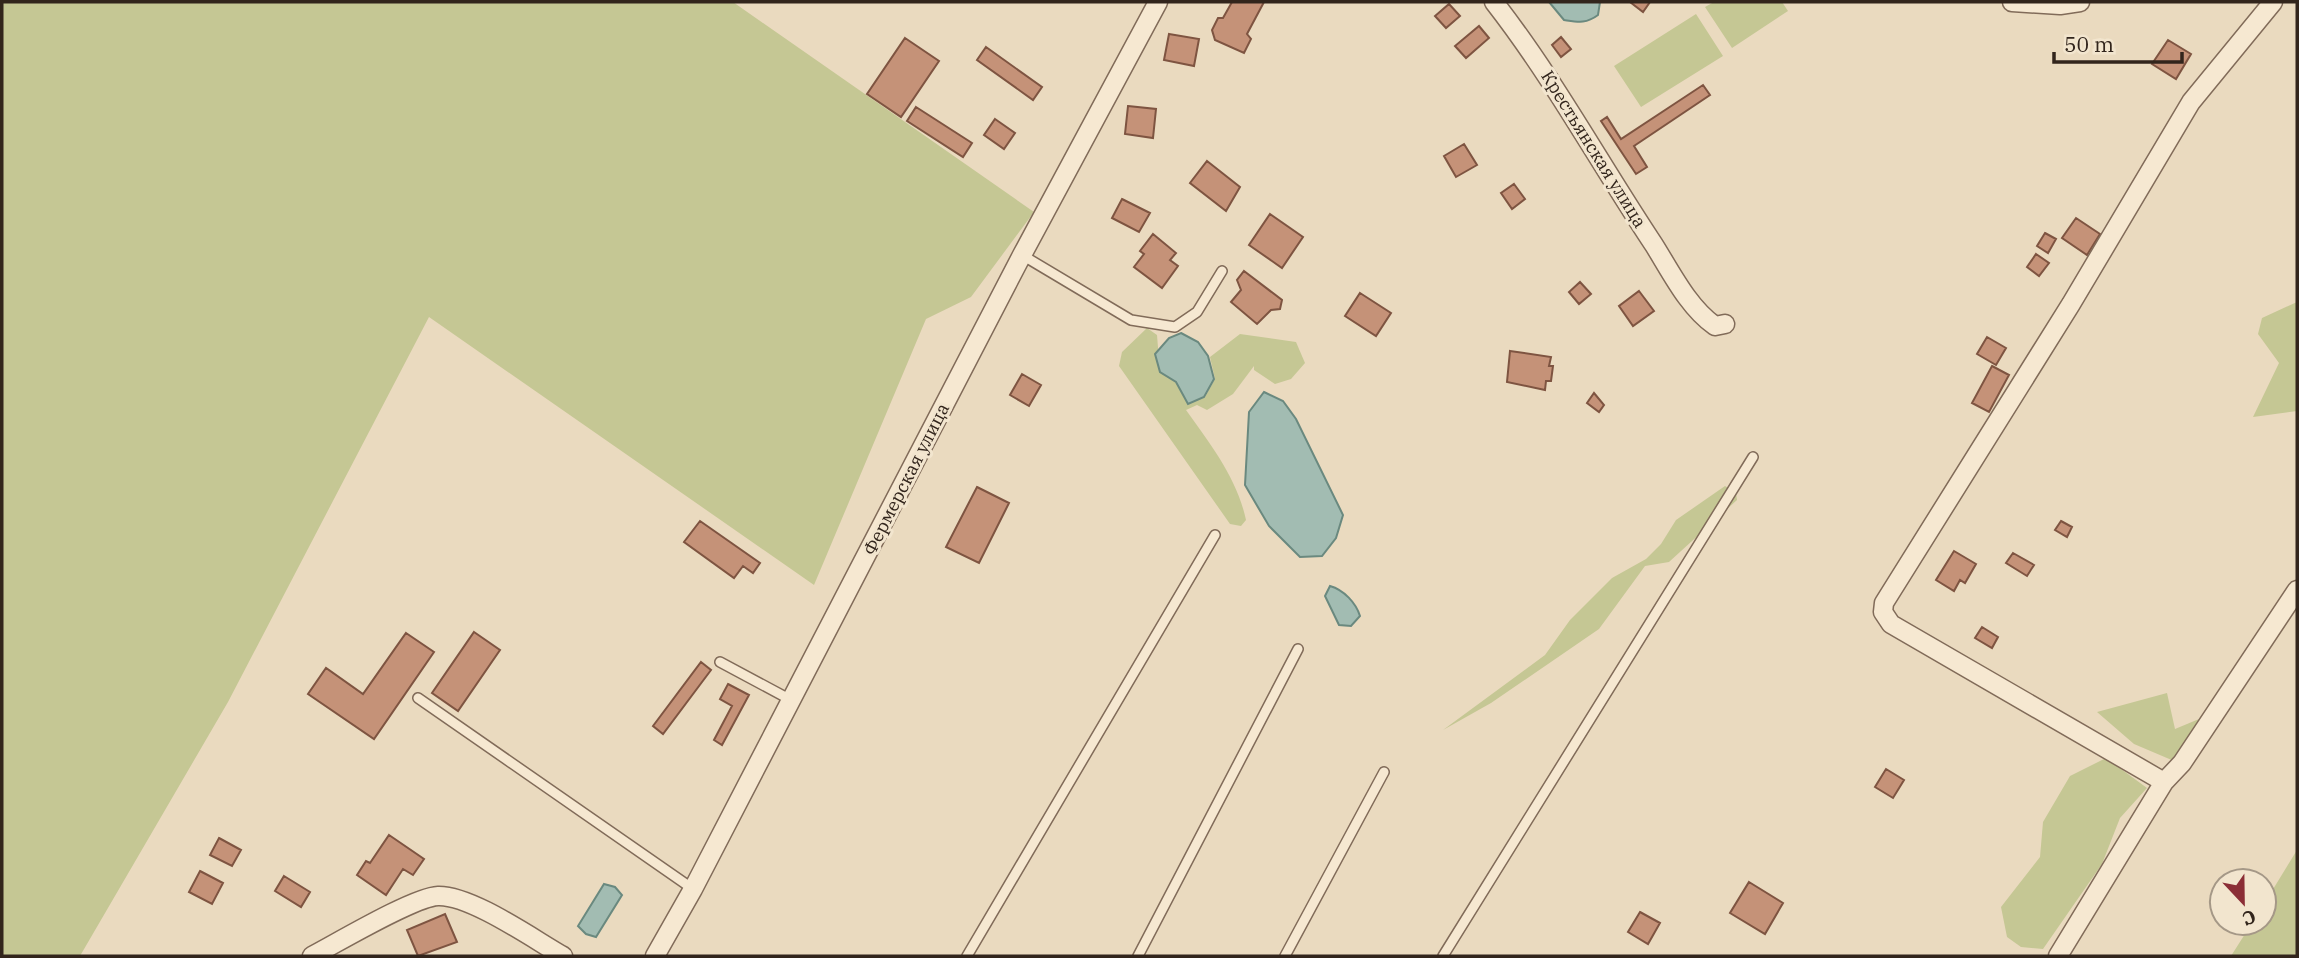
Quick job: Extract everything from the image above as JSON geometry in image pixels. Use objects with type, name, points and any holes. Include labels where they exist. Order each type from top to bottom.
[{"type":"street","name":"Фермерская улица","points":[[654,956],[693,889],[1022,255],[1158,2]]},
{"type":"street","name":"Крестьянская улица","points":[[1494,2],[1540,61],[1608,175],[1690,299],[1715,326],[1725,324]]},
{"type":"street","points":[[2012,2],[2060,5],[2080,2]]},
{"type":"street","points":[[2164,782],[1891,624],[1883,612],[1884,603],[2057,327],[2191,102],[2273,2]]},
{"type":"street","points":[[2058,956],[2164,782],[2182,763],[2297,590]]},
{"type":"street","points":[[312,956],[415,903],[439,896],[453,898],[484,910],[563,956]]},
{"type":"lane","points":[[1022,255],[1131,320],[1175,327],[1197,312],[1222,271]]},
{"type":"lane","points":[[1443,956],[1753,457]]},
{"type":"lane","points":[[967,956],[1215,535]]},
{"type":"lane","points":[[1138,956],[1298,649]]},
{"type":"lane","points":[[720,662],[791,699]]},
{"type":"lane","points":[[418,698],[693,889]]},
{"type":"lane","points":[[1285,956],[1384,772]]},
{"type":"green space","points":[[2,2],[733,2],[1034,212],[971,297],[926,319],[814,585],[429,317],[228,702],[80,956],[2,956]]},
{"type":"green space","points":[[1714,2],[1782,2],[1788,11],[1732,48],[1705,7]]},
{"type":"green space","points":[[1696,14],[1723,56],[1641,107],[1614,66]]},
{"type":"green space","points":[[2297,302],[2297,411],[2253,417],[2279,363],[2258,334],[2262,318]]},
{"type":"green space","points":[[1147,328],[1157,335],[1160,372],[1176,382],[1188,404],[1205,397],[1215,379],[1210,357],[1240,334],[1296,342],[1305,363],[1291,379],[1275,384],[1254,370],[1254,366],[1233,394],[1207,410],[1197,405],[1186,410],[1230,476],[1246,520],[1241,526],[1230,524],[1119,366],[1122,352]]},
{"type":"green space","points":[[1725,486],[1736,493],[1737,500],[1669,562],[1645,566],[1599,629],[1491,703],[1443,730],[1545,655],[1570,620],[1612,578],[1646,559],[1661,544],[1676,520]]},
{"type":"green space","points":[[2167,693],[2175,729],[2199,719],[2174,761],[2134,744],[2097,712]]},
{"type":"green space","points":[[2106,758],[2147,788],[2120,818],[2102,864],[2043,949],[2021,947],[2007,937],[2001,907],[2040,857],[2043,822],[2070,776]]},
{"type":"green space","points":[[2297,850],[2297,956],[2231,956],[2243,937],[2278,937],[2278,881]]},
{"type":"shaded area","points":[[1549,2],[1600,2],[1598,15],[1578,22],[1564,20]]},
{"type":"shaded area","points":[[1181,333],[1198,342],[1208,356],[1214,379],[1204,397],[1188,404],[1176,382],[1160,372],[1155,354],[1169,338]]},
{"type":"shaded area","points":[[1264,392],[1283,401],[1296,419],[1343,515],[1336,538],[1322,556],[1300,557],[1269,526],[1245,485],[1249,412]]},
{"type":"shaded area","points":[[1330,586],[1345,594],[1358,611],[1360,616],[1351,626],[1339,625],[1325,596]]},
{"type":"shaded area","points":[[604,884],[615,887],[622,895],[596,937],[586,934],[578,926]]},
{"type":"building","points":[[1232,2],[1264,2],[1247,34],[1251,39],[1244,53],[1215,40],[1212,30]]},
{"type":"building","points":[[1630,2],[1650,2],[1643,12]]},
{"type":"building","points":[[1449,4],[1460,16],[1446,28],[1435,16]]},
{"type":"building","points":[[1479,26],[1489,38],[1466,58],[1455,46]]},
{"type":"building","points":[[1169,34],[1199,39],[1194,66],[1164,60]]},
{"type":"building","points":[[1561,37],[1571,49],[1561,57],[1552,45]]},
{"type":"building","points":[[905,38],[939,61],[901,117],[867,94]]},
{"type":"building","points":[[2168,40],[2191,54],[2176,79],[2152,64]]},
{"type":"building","points":[[986,47],[1042,87],[1033,100],[977,60]]},
{"type":"building","points":[[1703,85],[1710,95],[1634,146],[1647,167],[1636,174],[1601,121],[1607,117],[1621,139]]},
{"type":"building","points":[[1128,106],[1156,109],[1153,138],[1125,134]]},
{"type":"building","points":[[916,107],[972,143],[963,157],[907,121]]},
{"type":"building","points":[[995,119],[1015,133],[1004,149],[984,135]]},
{"type":"building","points":[[1464,144],[1477,165],[1456,177],[1444,156]]},
{"type":"building","points":[[1207,161],[1240,187],[1226,211],[1190,183]]},
{"type":"building","points":[[1514,184],[1525,199],[1512,209],[1501,193]]},
{"type":"building","points":[[1122,199],[1150,213],[1139,232],[1112,218]]},
{"type":"building","points":[[1270,214],[1303,237],[1282,268],[1249,245]]},
{"type":"building","points":[[2076,218],[2100,234],[2087,255],[2062,238]]},
{"type":"building","points":[[2045,233],[2056,239],[2048,253],[2037,246]]},
{"type":"building","points":[[1153,234],[1176,253],[1170,260],[1178,266],[1162,288],[1134,267],[1144,254],[1140,251]]},
{"type":"building","points":[[2036,254],[2049,263],[2039,276],[2027,267]]},
{"type":"building","points":[[1244,271],[1282,300],[1280,309],[1271,310],[1257,324],[1231,302],[1241,290],[1237,280]]},
{"type":"building","points":[[1580,282],[1591,294],[1579,304],[1569,292]]},
{"type":"building","points":[[1639,291],[1654,311],[1633,326],[1619,306]]},
{"type":"building","points":[[1360,293],[1391,313],[1376,336],[1345,316]]},
{"type":"building","points":[[1987,337],[2006,348],[1996,365],[1977,354]]},
{"type":"building","points":[[1510,351],[1551,357],[1551,381],[1546,381],[1545,390],[1507,382]]},
{"type":"building","points":[[1992,366],[2009,375],[1989,412],[1972,403]]},
{"type":"building","points":[[1022,374],[1041,385],[1029,406],[1010,395]]},
{"type":"building","points":[[1594,393],[1604,405],[1599,412],[1587,403]]},
{"type":"building","points":[[977,487],[1009,503],[979,563],[946,547]]},
{"type":"building","points":[[700,521],[760,563],[753,573],[743,566],[734,578],[684,542]]},
{"type":"building","points":[[2061,521],[2072,527],[2067,537],[2055,530]]},
{"type":"building","points":[[1954,551],[1976,564],[1965,583],[1960,580],[1954,591],[1936,580]]},
{"type":"building","points":[[2013,553],[2034,565],[2027,576],[2006,563]]},
{"type":"building","points":[[1982,627],[1998,637],[1992,648],[1975,638]]},
{"type":"building","points":[[474,632],[500,650],[458,711],[432,693]]},
{"type":"building","points":[[406,633],[434,652],[374,739],[308,694],[326,668],[363,694]]},
{"type":"building","points":[[701,662],[711,670],[663,734],[653,726]]},
{"type":"building","points":[[728,684],[749,695],[722,745],[714,740],[732,706],[720,699]]},
{"type":"building","points":[[1886,769],[1904,780],[1893,798],[1875,787]]},
{"type":"building","points":[[389,835],[424,859],[413,875],[403,869],[386,895],[357,875],[366,861],[370,863]]},
{"type":"building","points":[[219,838],[241,850],[232,866],[210,855]]},
{"type":"building","points":[[200,871],[223,883],[212,904],[189,892]]},
{"type":"building","points":[[284,876],[310,892],[301,907],[275,891]]},
{"type":"building","points":[[1749,882],[1783,903],[1765,934],[1730,913]]},
{"type":"building","points":[[1640,912],[1660,923],[1648,944],[1628,932]]},
{"type":"building","points":[[445,914],[457,942],[418,956],[407,930]]}]
